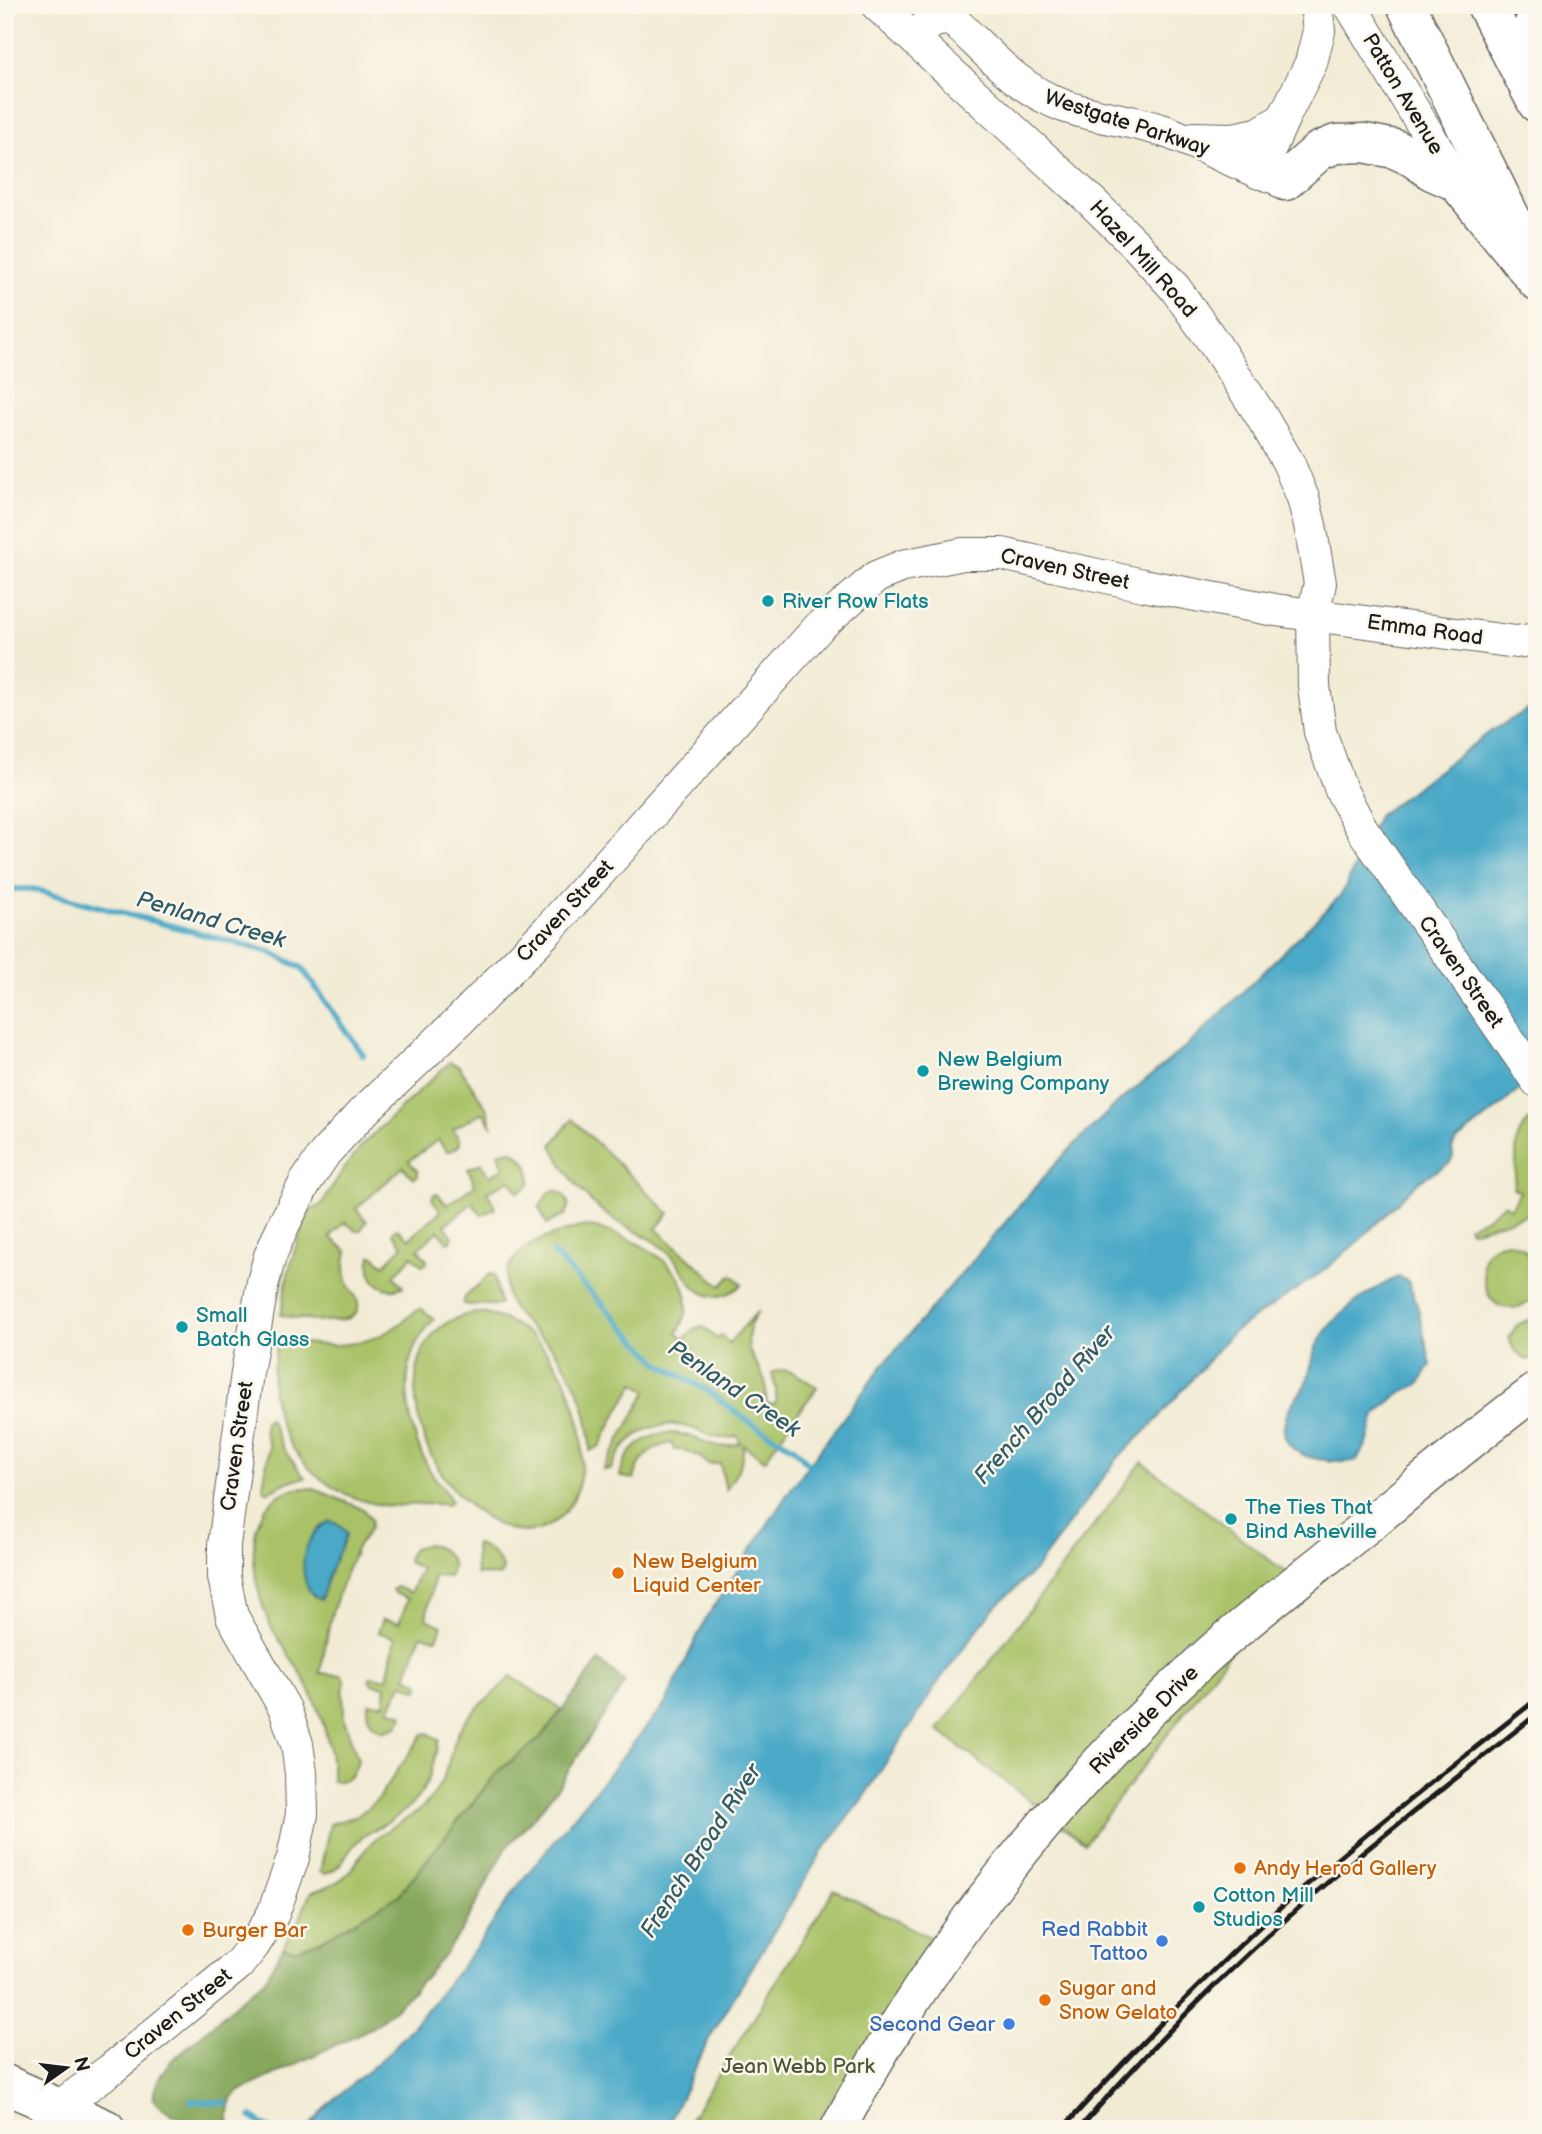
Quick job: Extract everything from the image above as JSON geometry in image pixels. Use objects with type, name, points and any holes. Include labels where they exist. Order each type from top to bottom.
[{"type":"main road","points":[[1406,5],[1537,270]]},
{"type":"main road","points":[[1486,5],[1537,103]]},
{"type":"main road","points":[[1272,177],[1336,144],[1364,143],[1395,149],[1412,157],[1432,172],[1457,182],[1537,281]]},
{"type":"main road","name":"Riverside Drive","points":[[838,2129],[890,2035],[982,1900],[1035,1834],[1118,1744],[1210,1654],[1537,1390]]},
{"type":"main road","points":[[5,2084],[106,2129]]},
{"type":"street","name":"Hazel Mill Road","points":[[877,5],[1136,245],[1175,288],[1214,342],[1288,462],[1303,498],[1320,583],[1313,615]]},
{"type":"street","points":[[1272,177],[1283,119],[1311,64],[1319,31],[1317,5]]},
{"type":"street","name":"Patton Avenue","points":[[1349,5],[1457,182]]},
{"type":"street","name":"Westgate Parkway","points":[[913,38],[933,21],[949,19],[945,14]]},
{"type":"street","name":"Westgate Parkway","points":[[945,14],[1011,76],[1038,94],[1076,110],[1158,129],[1272,177]]},
{"type":"street","points":[[1182,138],[1233,139],[1258,134],[1283,119]]},
{"type":"street","name":"Craven Street","points":[[57,2108],[110,2070],[238,1965],[274,1914],[293,1858],[302,1814],[297,1744],[285,1709],[232,1616],[224,1577],[224,1545],[247,1373],[267,1269],[283,1226],[305,1183],[325,1153],[362,1113],[460,1021],[548,930],[820,626],[876,577],[903,566],[954,555],[1002,554],[1203,598],[1313,615],[1314,686],[1320,732],[1341,790],[1362,829],[1537,1081]]},
{"type":"street","name":"Emma Road","points":[[1313,615],[1516,642],[1537,639]]},
{"type":"green space","points":[[450,1062],[459,1066],[487,1109],[492,1127],[483,1112],[453,1129],[460,1141],[459,1146],[447,1151],[438,1140],[409,1161],[418,1176],[413,1178],[403,1167],[356,1209],[367,1221],[360,1231],[345,1222],[330,1237],[347,1251],[346,1274],[358,1303],[357,1312],[350,1318],[327,1321],[281,1315],[288,1273],[310,1211],[322,1204],[342,1171],[363,1144]]},
{"type":"green space","points":[[1537,1114],[1536,1208],[1524,1216],[1470,1231],[1468,1226],[1485,1219],[1504,1204],[1511,1208],[1520,1192],[1513,1188],[1518,1139],[1527,1122]]},
{"type":"green space","points":[[572,1119],[669,1213],[656,1229],[721,1286],[732,1275],[742,1284],[723,1296],[702,1293],[667,1251],[599,1209],[572,1180],[552,1145]]},
{"type":"green space","points":[[510,1150],[523,1159],[528,1168],[530,1184],[526,1188],[518,1192],[510,1180],[487,1192],[495,1206],[482,1215],[472,1203],[445,1225],[453,1237],[451,1241],[448,1242],[438,1231],[418,1249],[427,1260],[426,1264],[422,1265],[412,1256],[394,1276],[403,1287],[388,1289],[376,1283],[370,1271],[371,1256],[384,1265],[403,1246],[393,1234],[394,1230],[398,1229],[409,1239],[441,1211],[432,1199],[434,1194],[438,1194],[447,1205],[475,1185],[468,1169],[481,1163],[490,1176],[504,1168],[498,1153]]},
{"type":"green space","points":[[552,1191],[563,1195],[569,1205],[565,1215],[547,1224],[539,1208]]},
{"type":"green space","points":[[585,1226],[601,1229],[636,1243],[668,1265],[680,1279],[686,1295],[686,1313],[677,1333],[684,1339],[694,1329],[702,1326],[717,1339],[721,1336],[729,1343],[758,1311],[750,1326],[748,1340],[749,1350],[765,1380],[767,1404],[776,1404],[772,1373],[778,1371],[790,1371],[817,1388],[765,1460],[743,1445],[741,1463],[726,1490],[720,1464],[708,1464],[692,1453],[674,1450],[672,1443],[658,1447],[647,1455],[639,1465],[634,1479],[620,1477],[633,1450],[660,1434],[681,1434],[716,1446],[740,1443],[738,1436],[720,1438],[678,1425],[653,1427],[642,1432],[624,1447],[611,1469],[603,1470],[647,1391],[635,1383],[600,1446],[590,1451],[586,1413],[572,1378],[554,1350],[524,1322],[510,1304],[506,1285],[508,1271],[523,1250],[546,1237]]},
{"type":"green space","points":[[1508,1242],[1522,1247],[1537,1266],[1537,1295],[1522,1306],[1510,1308],[1498,1305],[1490,1298],[1483,1271],[1487,1252],[1492,1247]]},
{"type":"green space","points":[[490,1274],[494,1275],[499,1305],[463,1303],[465,1297]]},
{"type":"green space","points":[[419,1309],[434,1319],[417,1342],[410,1361],[407,1393],[409,1410],[423,1457],[451,1502],[447,1505],[390,1506],[361,1500],[324,1481],[295,1452],[285,1434],[273,1393],[278,1339],[322,1345],[351,1344],[379,1336]]},
{"type":"green space","points":[[476,1313],[500,1318],[522,1329],[540,1345],[556,1364],[568,1386],[576,1410],[582,1458],[577,1490],[566,1511],[542,1528],[524,1532],[506,1528],[488,1519],[455,1491],[433,1459],[424,1438],[415,1393],[423,1350],[435,1333],[452,1320]]},
{"type":"green space","points":[[1537,1316],[1537,1353],[1528,1360],[1516,1352],[1509,1338],[1517,1325]]},
{"type":"green space","points":[[269,1418],[285,1451],[305,1478],[289,1481],[268,1492],[263,1488],[269,1447],[264,1430],[265,1420]]},
{"type":"green space","points":[[1142,1462],[1289,1575],[1085,1843],[938,1730]]},
{"type":"green space","points":[[312,1488],[363,1509],[371,1520],[370,1528],[356,1549],[331,1616],[320,1673],[341,1675],[345,1681],[344,1719],[358,1760],[350,1776],[342,1781],[332,1781],[329,1747],[315,1703],[302,1676],[272,1628],[259,1595],[255,1575],[255,1535],[260,1517],[270,1502],[285,1492]]},
{"type":"green space","points":[[428,1544],[444,1552],[452,1566],[449,1577],[434,1576],[426,1619],[442,1626],[437,1639],[421,1635],[406,1677],[419,1683],[420,1687],[417,1690],[403,1683],[389,1709],[402,1714],[403,1717],[397,1726],[383,1731],[375,1726],[367,1712],[369,1703],[384,1704],[386,1686],[371,1684],[369,1679],[387,1679],[395,1638],[378,1632],[383,1619],[399,1623],[408,1599],[392,1590],[396,1587],[410,1593],[421,1569],[408,1562],[408,1557],[413,1548]]},
{"type":"green space","points":[[475,1544],[485,1547],[496,1557],[503,1569],[500,1576],[476,1574]]},
{"type":"green space","points":[[599,1661],[625,1682],[558,1787],[506,1848],[461,1932],[403,2001],[373,2027],[240,2091],[231,2098],[227,2129],[200,2127],[176,2117],[156,2103],[154,2090],[168,2064],[265,1979],[283,1948],[295,1950],[320,1941],[398,1896],[496,1774],[544,1734]]},
{"type":"green space","points":[[511,1676],[561,1709],[544,1735],[496,1774],[398,1896],[320,1941],[295,1950],[283,1948],[299,1921],[310,1893],[332,1885],[349,1873],[374,1840],[417,1812],[432,1797],[443,1778],[460,1728]]},
{"type":"green space","points":[[428,1733],[439,1740],[423,1791],[399,1815],[358,1841],[336,1868],[324,1874],[320,1872],[330,1824],[357,1816],[377,1800],[423,1734]]},
{"type":"green space","name":"Jean Webb Park","points":[[834,1890],[950,1947],[836,2129],[684,2129]]},
{"type":"water","name":"French Broad River","points":[[1537,704],[1537,1074],[1455,1142],[1450,1163],[1419,1181],[1363,1237],[1322,1272],[1232,1333],[1152,1425],[1118,1458],[1035,1570],[994,1608],[939,1681],[863,1798],[823,1850],[709,2039],[666,2129],[307,2129],[330,2103],[390,2052],[424,2013],[478,1945],[519,1884],[666,1703],[705,1620],[790,1490],[882,1366],[1057,1162],[1114,1106],[1197,1037],[1342,894],[1378,816],[1490,732]]},
{"type":"water","points":[[1398,1277],[1408,1281],[1417,1304],[1431,1365],[1420,1383],[1395,1397],[1375,1415],[1367,1444],[1356,1461],[1324,1460],[1302,1454],[1287,1441],[1284,1425],[1290,1406],[1307,1382],[1319,1341],[1343,1312]]},
{"type":"water","points":[[330,1521],[347,1533],[321,1600],[309,1590],[306,1582],[305,1555],[314,1534]]},
{"type":"waterway","name":"Penland Creek","points":[[5,889],[33,889],[270,952],[302,968],[363,1055]]},
{"type":"waterway","name":"Penland Creek","points":[[553,1253],[660,1364],[708,1391],[752,1424],[794,1448],[814,1470]]},
{"type":"waterway","points":[[191,2101],[226,2103]]},
{"type":"waterway","points":[[251,2117],[270,2129]]},
{"type":"railway","points":[[1062,2129],[1167,2017],[1278,1910],[1373,1829],[1537,1699]]},
{"type":"railway","points":[[1079,2129],[1205,1995],[1306,1901],[1537,1714]]},
{"type":"place","name":"River Row Flats","points":[[768,601]]},
{"type":"place","name":"New Belgium Brewing Company","points":[[923,1071]]},
{"type":"place","name":"Small Batch Glass","points":[[182,1327]]},
{"type":"place","name":"The Ties That Bind Asheville","points":[[1231,1519]]},
{"type":"place","name":"New Belgium Liquid Center","points":[[618,1573]]},
{"type":"place","name":"Andy Herod Gallery","points":[[1240,1868]]},
{"type":"place","name":"Cotton Mill Studios","points":[[1199,1907]]},
{"type":"place","name":"Burger Bar","points":[[188,1930]]},
{"type":"place","name":"Red Rabbit Tattoo","points":[[1162,1941]]},
{"type":"place","name":"Sugar and Snow Gelato","points":[[1045,2000]]},
{"type":"place","name":"Second Gear","points":[[1009,2024]]}]
